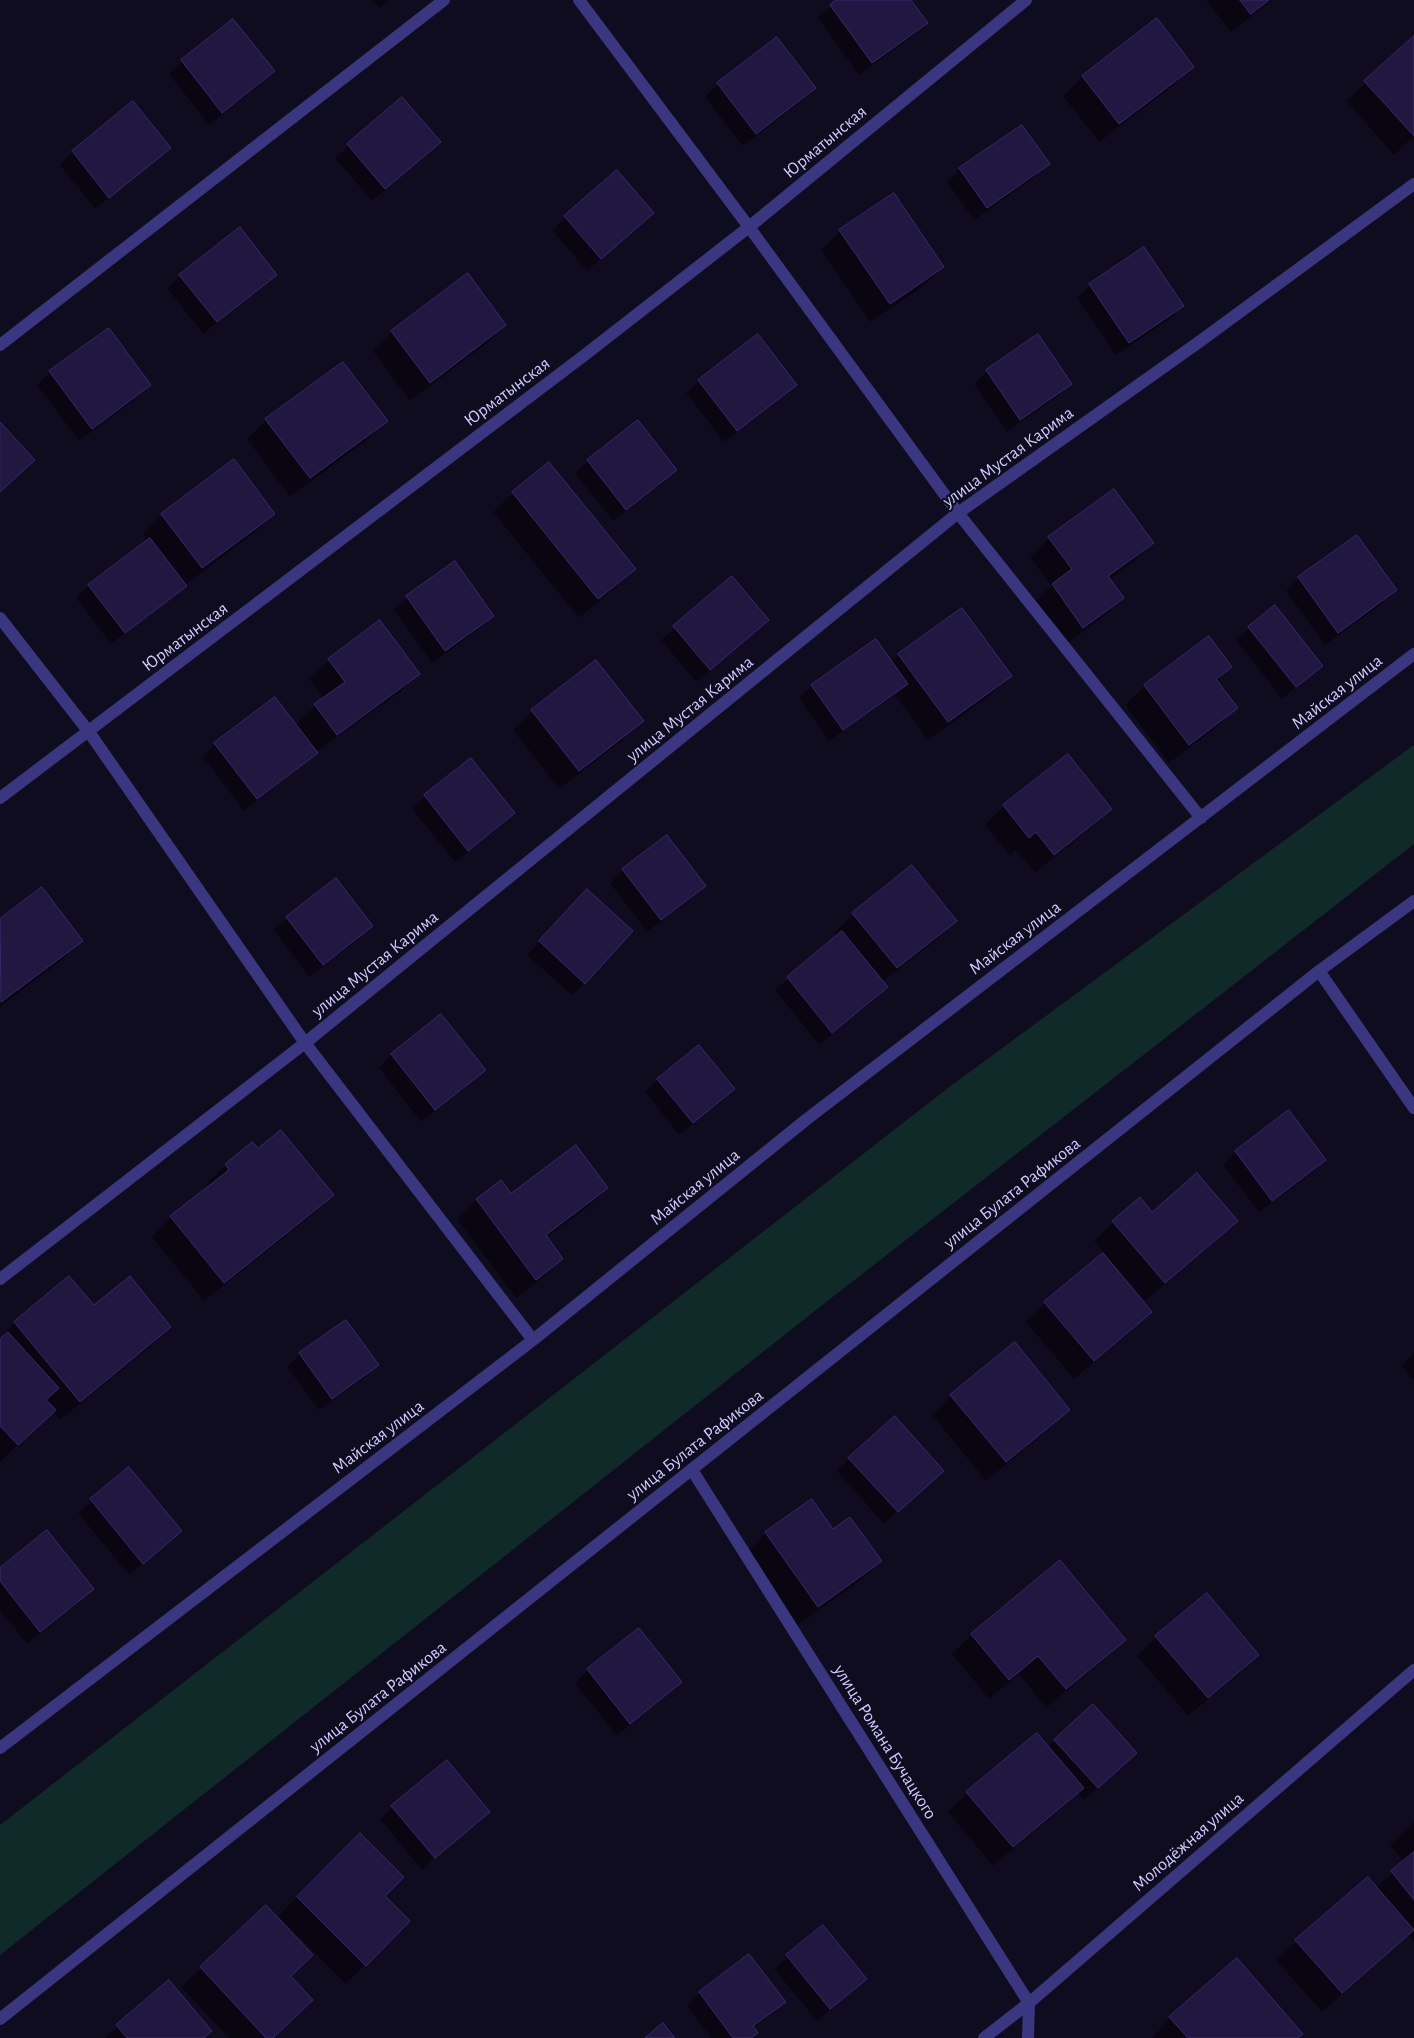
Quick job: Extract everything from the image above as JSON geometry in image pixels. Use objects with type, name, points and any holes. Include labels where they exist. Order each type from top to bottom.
[{"type":"street","points":[[0,345],[444,0]]},
{"type":"street","points":[[579,0],[749,227],[958,512],[1201,818]]},
{"type":"street","name":"Юрматынская","points":[[0,798],[749,227],[1026,0]]},
{"type":"street","name":"улица Мустая Карима","points":[[0,1279],[305,1042],[562,836],[958,512],[1199,342],[1414,184]]},
{"type":"street","points":[[0,618],[89,732],[305,1042],[533,1340]]},
{"type":"street","name":"Майская улица","points":[[0,1748],[533,1340],[807,1119],[1414,654]]},
{"type":"street","name":"улица Булата Рафикова","points":[[0,2019],[1319,972],[1414,901]]},
{"type":"street","points":[[1319,972],[1414,1108]]},
{"type":"street","name":"улица Романа Бучацкого","points":[[692,1470],[1029,2003]]},
{"type":"street","name":"Молодёжная улица","points":[[984,2038],[1029,2003],[1414,1670]]},
{"type":"street","points":[[1028,2038],[1029,2003]]},
{"type":"green space","points":[[1414,745],[1414,844],[816,1310],[0,1955],[0,1825],[948,1088]]},
{"type":"building","points":[[836,0],[911,0],[928,23],[872,63],[830,5]]},
{"type":"building","points":[[1240,0],[1269,0],[1251,14]]},
{"type":"building","points":[[1157,18],[1194,67],[1119,124],[1082,76]]},
{"type":"building","points":[[233,19],[275,71],[222,113],[181,60]]},
{"type":"building","points":[[1414,36],[1414,136],[1364,81]]},
{"type":"building","points":[[777,37],[816,88],[756,134],[717,83]]},
{"type":"building","points":[[402,97],[441,142],[385,189],[347,144]]},
{"type":"building","points":[[133,101],[171,148],[109,198],[72,151]]},
{"type":"building","points":[[1022,125],[1050,164],[987,208],[959,168]]},
{"type":"building","points":[[617,170],[654,213],[601,259],[564,216]]},
{"type":"building","points":[[894,193],[944,267],[890,304],[839,230]]},
{"type":"building","points":[[240,227],[277,275],[217,322],[179,275]]},
{"type":"building","points":[[1144,247],[1184,306],[1129,343],[1089,284]]},
{"type":"building","points":[[468,273],[506,325],[430,383],[391,331]]},
{"type":"building","points":[[109,328],[151,385],[92,429],[49,371]]},
{"type":"building","points":[[758,334],[797,385],[737,431],[698,380]]},
{"type":"building","points":[[1038,334],[1072,384],[1020,420],[986,370]]},
{"type":"building","points":[[343,362],[388,421],[310,478],[265,419]]},
{"type":"building","points":[[638,420],[677,470],[626,510],[587,460]]},
{"type":"building","points":[[0,422],[35,460],[0,492]]},
{"type":"building","points":[[234,459],[275,514],[202,568],[161,514]]},
{"type":"building","points":[[549,462],[636,569],[598,599],[512,492]]},
{"type":"building","points":[[1114,489],[1154,543],[1108,576],[1124,598],[1083,628],[1052,584],[1072,569],[1048,537]]},
{"type":"building","points":[[1357,535],[1397,590],[1338,633],[1298,577]]},
{"type":"building","points":[[150,538],[187,586],[125,633],[88,585]]},
{"type":"building","points":[[455,561],[494,616],[445,651],[406,596]]},
{"type":"building","points":[[732,576],[769,620],[710,670],[673,626]]},
{"type":"building","points":[[1275,605],[1323,666],[1296,687],[1248,627]]},
{"type":"building","points":[[962,608],[1012,676],[948,722],[898,654]]},
{"type":"building","points":[[380,620],[420,674],[337,735],[314,704],[345,682],[328,659]]},
{"type":"building","points":[[1209,636],[1232,667],[1216,679],[1238,708],[1189,745],[1144,685]]},
{"type":"building","points":[[876,639],[908,684],[843,730],[811,685]]},
{"type":"building","points":[[596,660],[644,721],[579,771],[531,710]]},
{"type":"building","points":[[275,697],[318,753],[257,799],[214,743]]},
{"type":"building","points":[[1068,754],[1112,809],[1054,855],[1036,832],[1029,838],[1003,805]]},
{"type":"building","points":[[471,758],[515,813],[468,851],[424,795]]},
{"type":"building","points":[[667,835],[706,886],[661,920],[622,869]]},
{"type":"building","points":[[912,865],[957,921],[897,968],[852,913]]},
{"type":"building","points":[[336,878],[373,926],[323,965],[286,917]]},
{"type":"building","points":[[42,887],[83,941],[1,1002],[0,919]]},
{"type":"building","points":[[587,889],[633,931],[585,984],[539,941]]},
{"type":"building","points":[[842,931],[888,987],[832,1033],[787,977]]},
{"type":"building","points":[[441,1014],[486,1070],[435,1110],[391,1054]]},
{"type":"building","points":[[699,1045],[735,1089],[693,1123],[657,1079]]},
{"type":"building","points":[[1289,1110],[1326,1160],[1272,1201],[1235,1151]]},
{"type":"building","points":[[281,1130],[334,1195],[224,1283],[170,1216],[229,1170],[225,1164],[252,1142],[258,1148]]},
{"type":"building","points":[[576,1145],[608,1188],[546,1235],[563,1259],[536,1280],[476,1199],[501,1180],[511,1193]]},
{"type":"building","points":[[1197,1173],[1238,1221],[1165,1283],[1112,1221],[1140,1197],[1152,1212]]},
{"type":"building","points":[[1103,1253],[1152,1312],[1094,1361],[1044,1302]]},
{"type":"building","points":[[69,1276],[94,1305],[130,1276],[171,1327],[80,1402],[14,1322]]},
{"type":"building","points":[[346,1320],[379,1365],[332,1399],[299,1353]]},
{"type":"building","points":[[8,1332],[59,1388],[46,1400],[56,1410],[18,1445],[0,1426],[0,1339]]},
{"type":"building","points":[[1015,1342],[1070,1410],[1006,1462],[950,1395]]},
{"type":"building","points":[[895,1416],[944,1471],[898,1512],[848,1458]]},
{"type":"building","points":[[129,1467],[182,1531],[143,1564],[90,1499]]},
{"type":"building","points":[[812,1499],[833,1529],[850,1517],[882,1561],[818,1607],[765,1532]]},
{"type":"building","points":[[47,1530],[94,1589],[40,1632],[0,1581],[0,1568]]},
{"type":"building","points":[[1060,1560],[1126,1640],[1066,1689],[1038,1656],[1009,1680],[971,1634]]},
{"type":"building","points":[[1207,1593],[1259,1655],[1208,1698],[1155,1636]]},
{"type":"building","points":[[639,1628],[682,1682],[630,1724],[587,1669]]},
{"type":"building","points":[[1093,1704],[1137,1753],[1098,1788],[1054,1740]]},
{"type":"building","points":[[1037,1733],[1084,1788],[1013,1847],[966,1792]]},
{"type":"building","points":[[447,1760],[490,1812],[435,1858],[391,1806]]},
{"type":"building","points":[[360,1833],[404,1877],[385,1896],[410,1921],[366,1966],[297,1897]]},
{"type":"building","points":[[1414,1852],[1414,1900],[1391,1871]]},
{"type":"building","points":[[1368,1877],[1414,1930],[1342,1993],[1295,1940]]},
{"type":"building","points":[[266,1905],[313,1955],[291,1976],[313,2000],[273,2038],[266,2038],[200,1967]]},
{"type":"building","points":[[823,1925],[867,1979],[830,2009],[786,1955]]},
{"type":"building","points":[[749,1954],[786,2002],[753,2026],[758,2033],[751,2038],[733,2038],[699,1992]]},
{"type":"building","points":[[1237,1958],[1303,2034],[1298,2038],[1188,2038],[1169,2017]]},
{"type":"building","points":[[169,1980],[212,2031],[204,2038],[127,2038],[116,2025]]},
{"type":"building","points":[[663,2023],[675,2038],[645,2038]]}]
